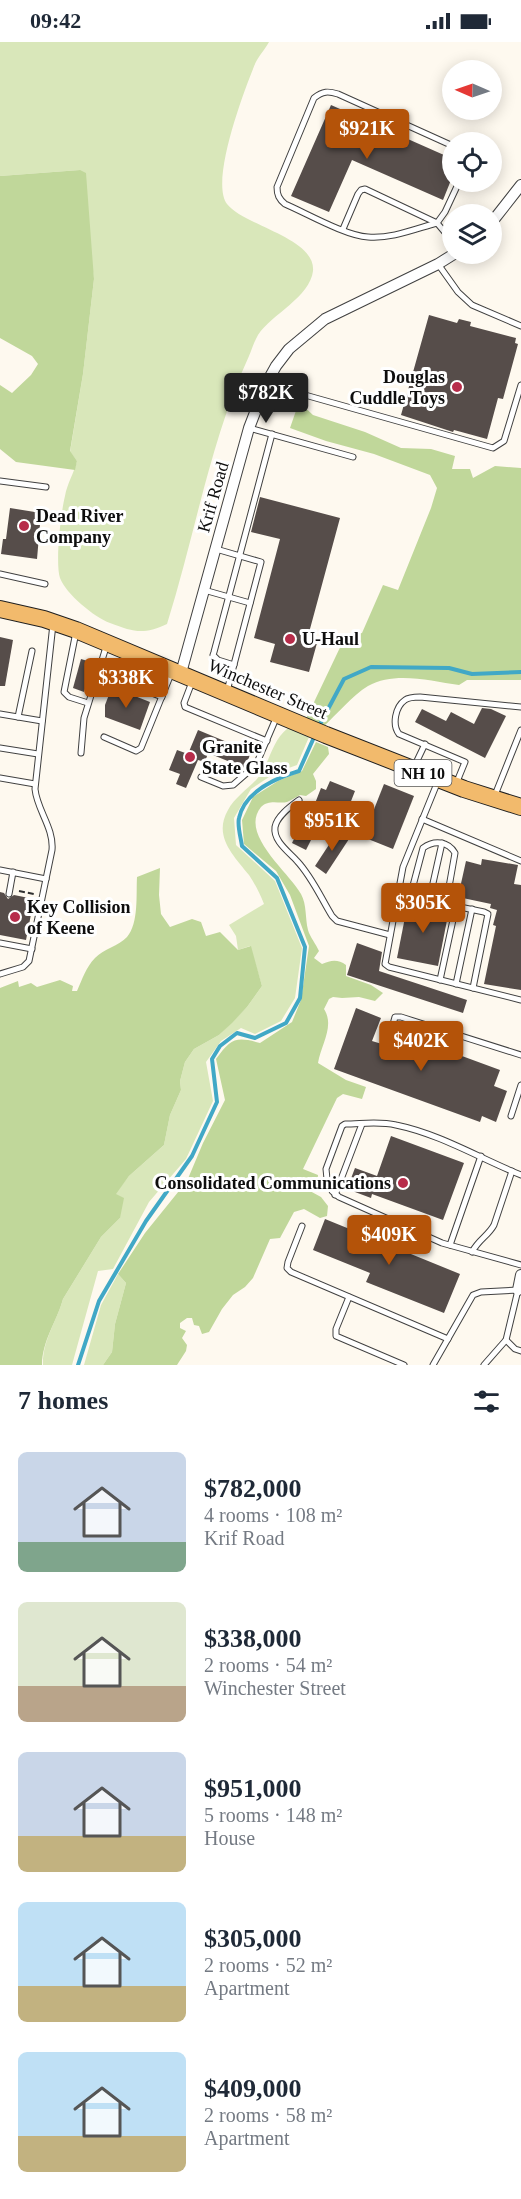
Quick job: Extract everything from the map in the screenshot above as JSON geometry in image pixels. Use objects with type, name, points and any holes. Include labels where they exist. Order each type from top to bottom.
[{"type":"main road","name":"Winchester Street","points":[[0,609],[53,622],[108,642],[305,727],[455,786],[521,807]]},
{"type":"street","points":[[502,209],[521,184]]},
{"type":"street","name":"Krif Road","points":[[182,673],[249,428],[266,384],[276,366],[289,349],[325,319],[442,262]]},
{"type":"street","points":[[519,1291],[521,1275]]},
{"type":"lane","points":[[442,141],[338,94],[329,91],[321,93],[314,98],[277,187],[279,199],[285,204],[343,229],[366,237],[378,237],[437,223],[454,192]]},
{"type":"lane","points":[[343,229],[358,194],[365,189],[437,223],[442,229]]},
{"type":"lane","points":[[438,264],[458,292],[472,305],[521,326]]},
{"type":"lane","points":[[266,384],[489,448],[498,447],[504,441],[521,385]]},
{"type":"lane","points":[[249,428],[353,457]]},
{"type":"lane","points":[[234,664],[218,660],[213,655],[272,434]]},
{"type":"lane","points":[[0,481],[46,487]]},
{"type":"lane","points":[[215,549],[261,562],[227,692]]},
{"type":"lane","points":[[0,574],[45,584]]},
{"type":"lane","points":[[204,590],[250,603]]},
{"type":"lane","points":[[0,974],[26,964],[32,949],[52,843],[38,804],[35,784],[53,622]]},
{"type":"lane","points":[[76,630],[64,693],[88,703]]},
{"type":"lane","points":[[81,753],[82,727],[108,642]]},
{"type":"lane","points":[[18,717],[32,651]]},
{"type":"lane","points":[[98,672],[162,697]]},
{"type":"lane","points":[[104,737],[139,751],[162,697],[182,673]]},
{"type":"lane","points":[[182,673],[185,707],[267,741]]},
{"type":"lane","points":[[455,786],[465,762],[399,734],[394,727],[400,704],[410,698],[446,699],[521,707]]},
{"type":"lane","points":[[0,714],[42,721]]},
{"type":"lane","points":[[201,777],[223,786],[233,785],[256,765],[278,715]]},
{"type":"lane","points":[[493,799],[521,730]]},
{"type":"lane","points":[[413,769],[424,744]]},
{"type":"lane","points":[[0,748],[38,754]]},
{"type":"lane","points":[[0,778],[35,784]]},
{"type":"lane","points":[[438,779],[403,867],[386,959],[387,966],[521,1000]]},
{"type":"lane","points":[[299,800],[276,823],[278,841],[300,864],[337,921],[390,935]]},
{"type":"lane","points":[[422,819],[521,861]]},
{"type":"lane","points":[[410,897],[423,848],[432,843],[442,843],[451,847],[455,853],[446,904]]},
{"type":"lane","points":[[429,901],[442,843]]},
{"type":"lane","points":[[0,870],[46,879]]},
{"type":"lane","points":[[10,892],[13,873]]},
{"type":"lane","points":[[397,894],[488,914],[473,988]]},
{"type":"lane","points":[[440,980],[456,906]]},
{"type":"lane","points":[[456,984],[472,909]]},
{"type":"lane","points":[[0,943],[32,949]]},
{"type":"lane","points":[[392,1028],[394,1017],[401,1017],[521,1055]]},
{"type":"lane","points":[[511,1116],[521,1085]]},
{"type":"lane","points":[[521,1175],[460,1146],[401,1126],[387,1124],[345,1124],[339,1128],[326,1169],[327,1179],[335,1195],[424,1236],[521,1265]]},
{"type":"lane","points":[[335,1195],[362,1124]]},
{"type":"lane","points":[[450,1245],[482,1156]]},
{"type":"lane","points":[[472,1252],[478,1240],[494,1225],[512,1171]]},
{"type":"lane","points":[[302,1226],[287,1268],[295,1274],[448,1339]]},
{"type":"lane","points":[[433,1365],[473,1295],[481,1292],[519,1291],[506,1340],[484,1365]]},
{"type":"lane","points":[[349,1297],[336,1329],[336,1336],[404,1365]]},
{"type":"lane","points":[[506,1340],[515,1349],[521,1351]]},
{"type":"path","points":[[10,892],[43,896]]},
{"type":"path","points":[[31,898],[32,893]]},
{"type":"green space","points":[[0,42],[269,42],[254,65],[236,117],[225,158],[222,177],[223,193],[227,204],[236,212],[278,233],[303,250],[311,260],[313,271],[305,289],[264,327],[255,340],[235,388],[213,455],[167,624],[151,630],[132,630],[104,620],[74,598],[60,578],[58,549],[60,525],[63,503],[77,461],[70,452],[83,374],[94,279],[80,170],[0,176]]},
{"type":"green space","points":[[80,170],[86,173],[94,279],[83,374],[70,451],[77,461],[75,470],[16,462],[0,449],[0,385],[12,393],[31,375],[38,364],[32,356],[0,338],[0,176]]},
{"type":"green space","points":[[299,402],[313,415],[365,432],[401,448],[431,449],[455,456],[452,469],[470,469],[473,478],[495,466],[521,468],[521,680],[467,680],[459,685],[413,678],[378,681],[362,690],[323,727],[305,721],[345,637],[362,633],[383,585],[398,590],[437,488],[430,475],[374,454],[290,428]]},
{"type":"green space","points":[[288,728],[309,737],[297,765],[275,773],[251,789],[234,818],[236,845],[275,881],[302,948],[295,998],[281,1021],[255,1034],[241,1028],[221,1041],[206,1062],[213,1101],[186,1159],[149,1202],[113,1269],[98,1271],[72,1365],[43,1365],[47,1339],[63,1299],[101,1237],[120,1218],[115,1194],[129,1176],[164,1145],[170,1115],[181,1090],[180,1081],[185,1062],[194,1049],[219,1035],[247,1007],[262,986],[250,946],[238,950],[236,936],[229,925],[264,904],[251,878],[227,845],[223,828],[224,819],[231,806],[257,779],[278,739]]},
{"type":"green space","points":[[316,742],[328,747],[329,754],[313,774],[316,789],[306,796],[300,795],[287,802],[271,802],[261,807],[256,818],[256,829],[268,852],[303,898],[308,930],[319,951],[314,958],[322,964],[334,961],[343,963],[346,965],[346,976],[371,985],[383,993],[375,1001],[359,997],[333,997],[329,999],[324,1009],[328,1029],[318,1063],[346,1080],[366,1087],[362,1099],[343,1094],[337,1098],[303,1169],[318,1175],[317,1186],[310,1191],[321,1197],[328,1206],[327,1216],[320,1218],[304,1209],[294,1212],[280,1238],[270,1239],[253,1278],[233,1295],[209,1332],[202,1334],[199,1326],[194,1325],[192,1318],[187,1318],[180,1323],[180,1328],[186,1331],[182,1338],[187,1345],[177,1365],[103,1365],[112,1352],[115,1324],[126,1283],[118,1274],[145,1233],[187,1181],[225,1100],[216,1059],[234,1041],[245,1040],[260,1043],[292,1022],[301,1000],[309,946],[290,895],[276,871],[244,844],[242,820],[253,797],[278,781],[302,771]]},
{"type":"green space","points":[[160,868],[161,914],[170,927],[192,919],[201,922],[206,936],[220,932],[238,950],[251,946],[262,986],[232,1023],[219,1035],[194,1049],[185,1062],[180,1081],[181,1090],[170,1115],[164,1145],[129,1176],[116,1194],[124,1198],[120,1218],[101,1237],[63,1299],[47,1339],[42,1365],[0,1365],[0,988],[18,981],[19,987],[31,983],[37,987],[60,980],[73,986],[72,991],[77,991],[95,958],[124,940],[131,931],[136,908],[137,877]]},
{"type":"green space","points":[[118,1274],[126,1283],[115,1324],[112,1352],[103,1365],[84,1365],[101,1305]]},
{"type":"building","points":[[331,105],[442,154],[442,192],[446,192],[443,200],[352,160],[329,212],[291,196]]},
{"type":"building","name":"Douglas Cuddle Toys","points":[[429,315],[457,323],[459,319],[471,322],[470,326],[516,338],[515,343],[518,344],[503,399],[498,398],[487,439],[454,430],[453,432],[401,415]]},
{"type":"building","points":[[260,497],[340,518],[307,640],[317,643],[309,672],[270,662],[275,644],[254,638],[280,539],[251,532]]},
{"type":"building","name":"Dead River Company","points":[[10,508],[41,513],[37,559],[1,554],[3,539],[6,539]]},
{"type":"building","points":[[0,637],[13,640],[5,686],[0,686]]},
{"type":"building","points":[[81,659],[94,663],[84,692],[73,688]]},
{"type":"building","points":[[112,687],[150,702],[140,730],[105,717],[105,705]]},
{"type":"building","points":[[482,708],[491,709],[506,716],[485,758],[415,722],[422,709],[446,721],[451,712],[474,724]]},
{"type":"building","name":"Granite State Glass","points":[[198,730],[251,752],[245,768],[208,753],[205,762],[198,760],[186,788],[176,784],[180,774],[169,770],[177,750],[188,754]]},
{"type":"building","points":[[330,781],[355,791],[346,814],[328,806],[306,850],[292,843],[311,805],[314,806],[321,788],[326,790]]},
{"type":"building","points":[[384,784],[414,796],[393,849],[363,837]]},
{"type":"building","points":[[338,831],[349,839],[326,874],[315,866]]},
{"type":"building","points":[[482,859],[518,865],[514,884],[521,885],[521,990],[484,984],[497,910],[490,908],[491,904],[458,897],[466,861],[481,865]]},
{"type":"building","name":"Key Collision of Keene","points":[[0,892],[4,893],[8,899],[14,895],[34,899],[26,940],[0,935]]},
{"type":"building","points":[[408,902],[449,910],[438,966],[397,958]]},
{"type":"building","points":[[357,943],[382,952],[379,971],[467,1000],[463,1013],[347,975]]},
{"type":"building","points":[[356,1008],[381,1018],[372,1041],[408,1052],[413,1038],[500,1070],[494,1086],[507,1091],[496,1122],[482,1116],[480,1122],[334,1069]]},
{"type":"building","name":"Consolidated Communications","points":[[391,1136],[464,1163],[443,1220],[372,1194],[371,1198],[347,1189],[355,1168],[377,1176]]},
{"type":"building","points":[[325,1219],[460,1274],[444,1313],[366,1282],[370,1273],[313,1250]]},
{"type":"waterway","points":[[318,728],[344,679],[371,667],[449,668],[472,674],[521,672]]},
{"type":"waterway","points":[[78,1365],[99,1301],[146,1221],[192,1156],[217,1102],[212,1059],[220,1046],[237,1033],[255,1038],[286,1023],[300,998],[305,947],[277,878],[242,846],[239,818],[242,809],[255,793],[271,782],[299,771],[315,735]]},
{"type":"place","name":"Douglas Cuddle Toys","points":[[457,387]]},
{"type":"place","name":"Dead River Company","points":[[24,526]]},
{"type":"place","name":"U-Haul","points":[[290,639]]},
{"type":"place","name":"Granite State Glass","points":[[190,757]]},
{"type":"place","name":"Key Collision of Keene","points":[[15,917]]},
{"type":"place","name":"Consolidated Communications","points":[[403,1183]]}]
